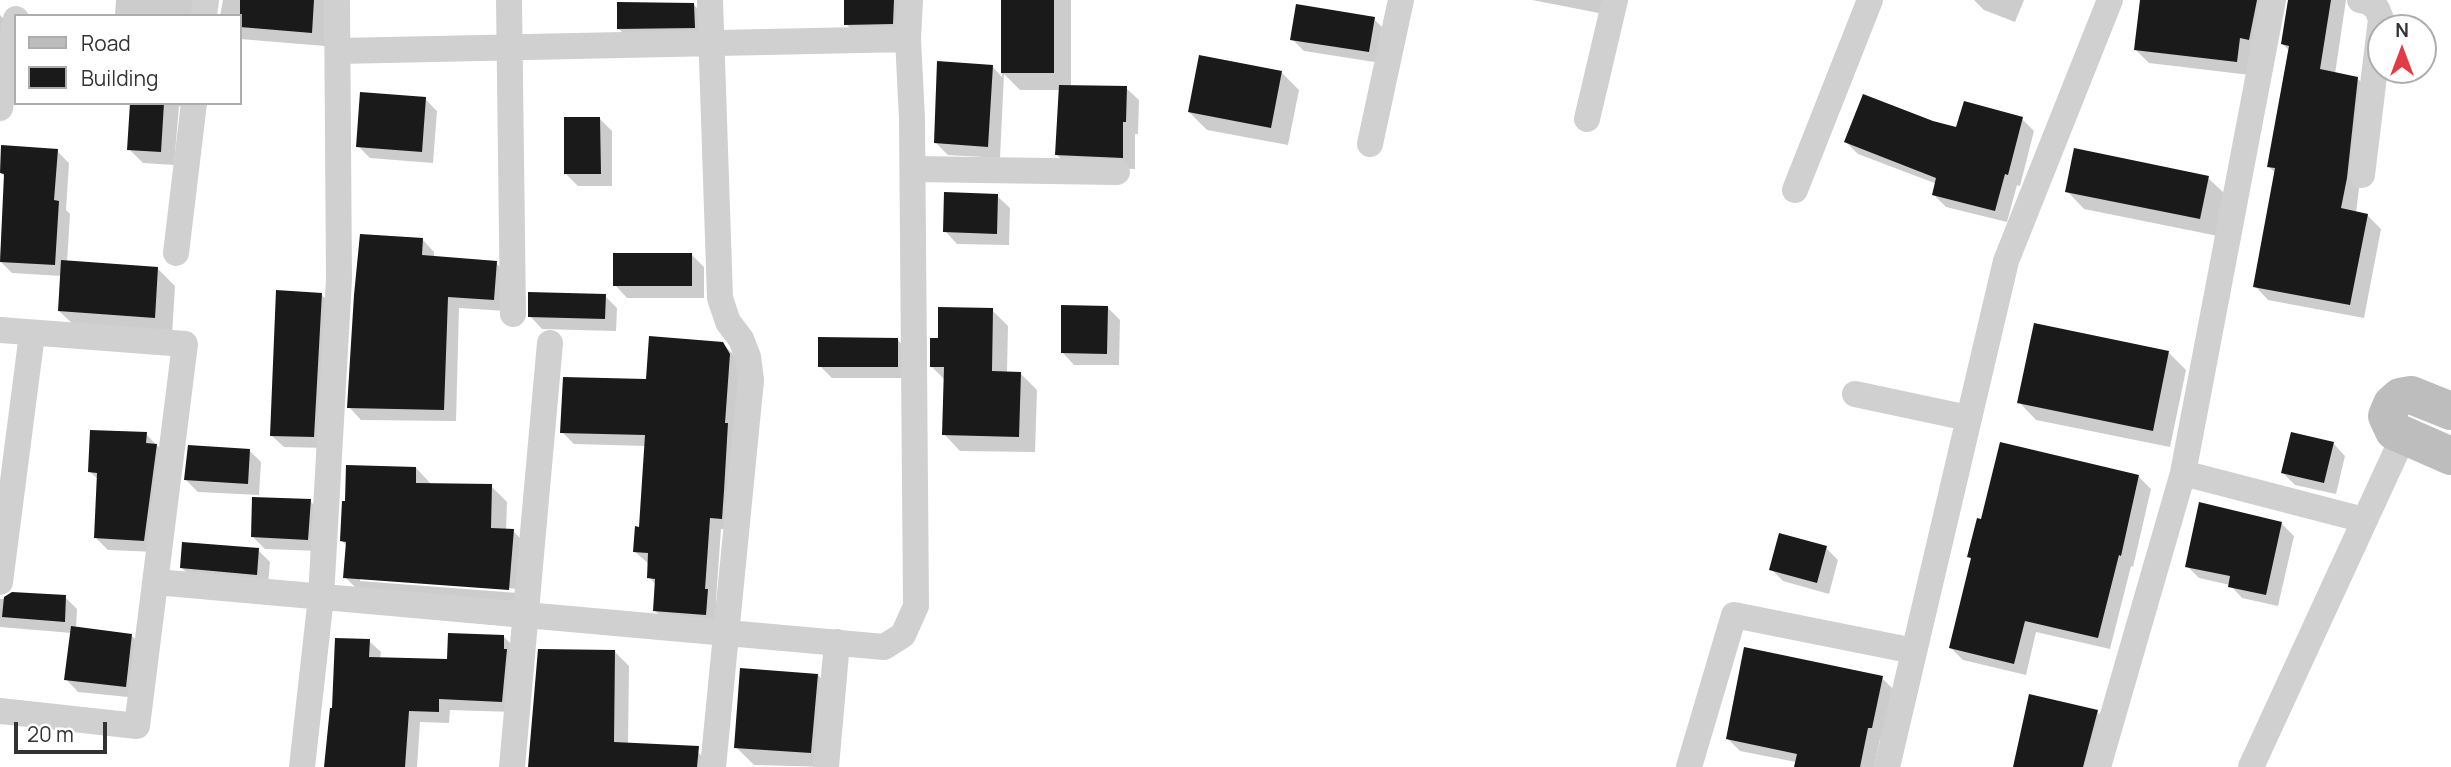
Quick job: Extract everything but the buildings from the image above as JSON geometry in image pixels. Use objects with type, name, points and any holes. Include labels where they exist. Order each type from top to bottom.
[{"type":"street","points":[[302,767],[321,597],[339,279],[337,0]]},
{"type":"street","points":[[509,0],[513,314]]},
{"type":"street","points":[[710,0],[720,298],[728,322],[741,339],[751,380],[713,767]]},
{"type":"street","points":[[156,582],[884,646],[903,635],[916,606],[913,169],[908,39],[910,0]]},
{"type":"street","points":[[1370,144],[1401,0]]},
{"type":"street","points":[[1587,119],[1615,0]]},
{"type":"street","points":[[1796,190],[1870,0]]},
{"type":"street","points":[[1887,767],[2006,261],[2110,0]]},
{"type":"street","points":[[2098,767],[2183,473],[2273,0]]},
{"type":"street","points":[[2360,0],[2369,2],[2377,9],[2381,19],[2362,175]]},
{"type":"street","points":[[0,108],[14,28]]},
{"type":"street","points":[[338,51],[908,39]]},
{"type":"street","points":[[176,253],[194,105]]},
{"type":"street","points":[[913,169],[1117,172]]},
{"type":"street","points":[[0,330],[185,344],[137,726],[0,711]]},
{"type":"street","points":[[0,582],[32,334]]},
{"type":"street","points":[[512,767],[550,343]]},
{"type":"street","points":[[1855,394],[1968,418]]},
{"type":"street","points":[[2451,411],[2411,395],[2400,397],[2392,404],[2387,416],[2394,430],[2451,456]]},
{"type":"street","points":[[2251,767],[2404,435]]},
{"type":"street","points":[[2183,473],[2364,520]]},
{"type":"street","points":[[1689,767],[1734,615],[1914,651]]},
{"type":"street","points":[[827,767],[837,642]]}]
